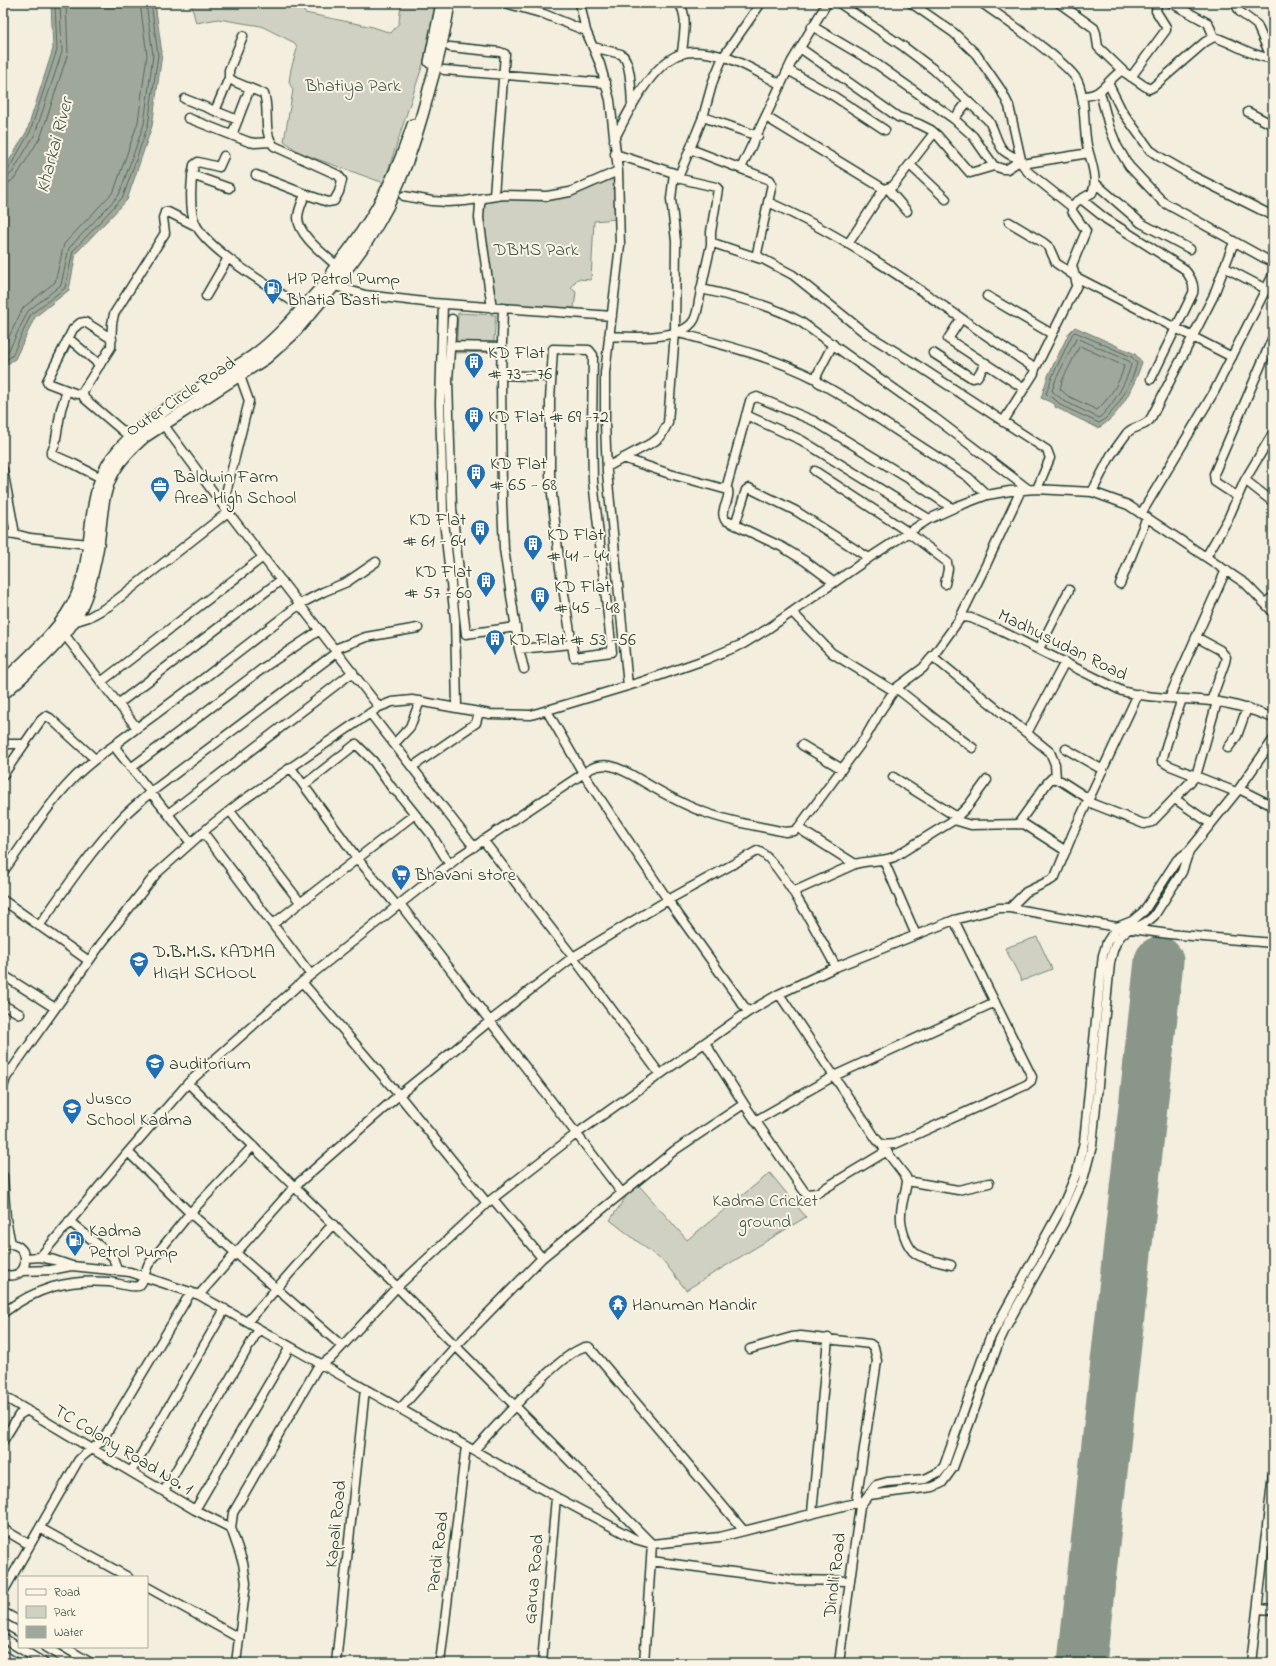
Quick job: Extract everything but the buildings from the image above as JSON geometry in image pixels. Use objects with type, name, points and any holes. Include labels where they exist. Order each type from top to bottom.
[{"type":"main road","points":[[333,279],[364,229],[401,158],[419,105],[442,3]]},
{"type":"main road","points":[[333,279],[357,258],[390,202],[404,171],[422,117],[446,26],[449,3]]},
{"type":"main road","name":"Outer Circle Road","points":[[3,694],[73,624],[87,592],[97,550],[105,490],[114,471],[128,452],[160,420],[270,342],[333,279]]},
{"type":"main road","name":"Outer Circle Road","points":[[3,682],[60,623],[69,611],[77,595],[83,576],[89,544],[94,503],[101,478],[112,458],[131,438],[160,420],[240,376],[266,358],[292,335],[333,279]]},
{"type":"street","points":[[504,3],[544,14],[586,31]]},
{"type":"street","points":[[580,3],[580,12],[606,83],[610,100],[618,171],[620,245],[605,373],[606,467],[628,686]]},
{"type":"street","points":[[679,3],[684,11],[685,18],[682,54]]},
{"type":"street","points":[[615,154],[677,174],[680,172],[703,117],[723,57],[761,3]]},
{"type":"street","points":[[741,168],[758,136],[780,84],[812,26],[827,3]]},
{"type":"street","points":[[839,3],[904,47],[933,69],[993,126],[999,143],[1005,152],[1022,162]]},
{"type":"street","points":[[911,3],[954,33],[976,54],[1001,90],[1009,106],[1022,162],[1028,172],[1072,207],[1072,211],[1086,231],[1072,265],[1077,282],[1075,289],[1034,373],[1023,388],[1003,422]]},
{"type":"street","points":[[982,3],[1027,36],[1071,72],[1076,78],[1082,96],[1089,153],[1095,183],[1092,193],[1073,204],[1072,207]]},
{"type":"street","points":[[1059,3],[1094,28],[1098,47],[1124,72],[1149,89],[1204,42],[1214,37]]},
{"type":"street","points":[[1131,77],[1166,30],[1166,27],[1156,11],[1157,3]]},
{"type":"street","points":[[1171,3],[1208,23],[1214,37],[1244,50],[1272,59]]},
{"type":"street","points":[[1236,3],[1240,12],[1257,25],[1272,59]]},
{"type":"street","points":[[812,26],[878,65],[954,119],[973,136],[994,166]]},
{"type":"street","points":[[215,111],[229,78],[229,70],[243,36]]},
{"type":"street","points":[[450,47],[503,52],[506,57],[494,195]]},
{"type":"street","points":[[593,47],[621,54],[624,57],[630,80],[632,108]]},
{"type":"street","points":[[800,48],[898,117],[920,124],[934,133],[970,173],[994,166],[1007,169],[1022,162],[1089,153]]},
{"type":"street","points":[[614,140],[645,86],[656,72],[670,59],[682,54],[694,52],[723,57],[744,65],[780,84]]},
{"type":"street","points":[[444,70],[606,83]]},
{"type":"street","points":[[788,70],[832,95],[885,130]]},
{"type":"street","points":[[1082,96],[1089,96],[1100,92],[1118,74],[1124,72]]},
{"type":"street","points":[[229,78],[264,94],[268,136],[270,142],[274,146],[338,174],[342,180],[339,192],[334,201],[328,202],[256,175]]},
{"type":"street","points":[[1108,83],[1122,111],[1150,150],[1160,158],[1193,176],[1273,216]]},
{"type":"street","points":[[232,135],[250,88]]},
{"type":"street","points":[[1100,92],[1114,139],[1129,166],[1163,202],[1273,263]]},
{"type":"street","points":[[185,99],[238,120]]},
{"type":"street","points":[[954,119],[968,101]]},
{"type":"street","points":[[1248,112],[1273,125]]},
{"type":"street","points":[[703,117],[758,136]]},
{"type":"street","points":[[766,117],[886,189],[907,211]]},
{"type":"street","points":[[188,118],[255,143],[270,142]]},
{"type":"street","points":[[848,244],[886,189],[894,186],[934,133]]},
{"type":"street","points":[[690,149],[770,180],[772,184],[757,253],[761,259]]},
{"type":"street","points":[[224,156],[219,167],[202,162],[195,163],[192,175],[192,215],[196,226],[207,239],[228,258],[303,308]]},
{"type":"street","points":[[910,165],[946,199]]},
{"type":"street","points":[[404,196],[432,201],[465,201],[494,195],[560,195],[618,171]]},
{"type":"street","points":[[606,467],[655,441],[661,436],[668,423],[675,332],[676,241],[671,199],[674,173]]},
{"type":"street","points":[[192,175],[228,188]]},
{"type":"street","points":[[609,336],[642,337],[675,332],[688,326],[694,320],[711,244],[711,232],[718,189],[716,187],[681,179]]},
{"type":"street","points":[[1095,183],[1141,223],[1190,249]]},
{"type":"street","points":[[305,194],[298,217],[299,224],[333,279],[365,295],[443,304],[612,316]]},
{"type":"street","points":[[483,198],[480,204],[479,218],[492,308]]},
{"type":"street","points":[[1081,199],[1106,219],[1186,271],[1193,285],[1193,293],[1151,378]]},
{"type":"street","points":[[768,202],[803,217],[848,244],[924,293],[1035,369]]},
{"type":"street","points":[[131,438],[84,398],[83,393],[110,351],[114,314],[165,234],[163,218],[165,212],[168,212],[196,226]]},
{"type":"street","points":[[1009,222],[1044,243],[1049,248],[1056,263],[1076,278],[1232,357]]},
{"type":"street","points":[[1092,492],[1111,455],[1127,433],[1130,430],[1148,423],[1213,297],[1234,242]]},
{"type":"street","points":[[711,244],[715,243],[761,259],[793,275],[865,334],[914,363],[1047,450],[1050,458],[1037,489]]},
{"type":"street","points":[[206,296],[228,258]]},
{"type":"street","points":[[1224,267],[1266,289]]},
{"type":"street","points":[[1120,584],[1144,516],[1214,392],[1273,275]]},
{"type":"street","points":[[701,289],[753,301],[801,322],[935,418],[1024,490]]},
{"type":"street","points":[[987,296],[1052,334]]},
{"type":"street","points":[[443,304],[440,403],[443,512],[455,619],[458,707]]},
{"type":"street","points":[[503,308],[501,375],[502,503],[504,548],[524,669]]},
{"type":"street","points":[[452,319],[448,381],[452,508],[466,634],[516,626]]},
{"type":"street","points":[[961,319],[948,340],[1023,388]]},
{"type":"street","points":[[83,393],[77,394],[67,391],[48,383],[47,380],[57,363],[68,338],[73,329],[83,322],[112,339]]},
{"type":"street","points":[[675,332],[757,354],[791,366],[816,379],[818,382],[851,401],[968,477],[987,495]]},
{"type":"street","points":[[1238,497],[1215,482],[1214,474],[1273,337]]},
{"type":"street","points":[[68,338],[100,365]]},
{"type":"street","points":[[816,379],[833,344]]},
{"type":"street","points":[[450,346],[502,347]]},
{"type":"street","points":[[553,349],[589,350],[593,355],[593,481],[612,652],[574,657],[572,644],[560,570],[550,476],[551,377],[553,349]]},
{"type":"street","points":[[933,353],[972,378],[977,377],[986,363]]},
{"type":"street","points":[[501,375],[551,377]]},
{"type":"street","points":[[60,623],[73,624],[109,606],[226,509],[249,400],[240,376]]},
{"type":"street","points":[[67,391],[61,409],[55,444],[51,454],[101,478]]},
{"type":"street","points":[[833,582],[805,561],[782,547],[725,520],[723,517],[729,492],[726,489],[752,398],[757,398],[814,420],[906,477],[952,508]]},
{"type":"street","points":[[746,415],[801,440],[929,519]]},
{"type":"street","points":[[160,420],[226,509],[379,707]]},
{"type":"street","points":[[1206,557],[1228,519],[1245,480],[1273,434]]},
{"type":"street","points":[[623,458],[678,476],[726,489]]},
{"type":"street","points":[[3,470],[15,534]]},
{"type":"street","points":[[815,470],[908,532],[947,562],[948,569],[944,584]]},
{"type":"street","points":[[1245,480],[1273,502]]},
{"type":"street","points":[[735,525],[746,490],[749,488],[796,511],[869,558]]},
{"type":"street","points":[[3,1086],[7,1069],[55,1008],[88,961],[156,874],[203,832],[230,811],[370,713],[379,707],[392,702],[412,700],[458,707],[479,712],[506,715],[531,715],[628,686],[707,659],[743,644],[792,612],[833,582],[929,519],[952,508],[987,495],[1024,490],[1037,489],[1092,492],[1128,505],[1246,584],[1273,612]]},
{"type":"street","points":[[40,1257],[69,1221],[188,1083],[302,982],[398,905],[483,840],[583,772],[596,766],[610,765],[702,812],[785,832],[794,831],[798,828],[865,738],[881,710],[895,690],[923,668],[958,620],[1024,490]]},
{"type":"street","points":[[3,533],[15,534],[30,538],[89,544]]},
{"type":"street","points":[[101,682],[263,557]]},
{"type":"street","points":[[3,872],[50,806],[71,781],[95,759],[300,604],[347,582],[376,562]]},
{"type":"street","points":[[1168,698],[1226,570]]},
{"type":"street","points":[[118,704],[281,580]]},
{"type":"street","points":[[1039,649],[1068,590]]},
{"type":"street","points":[[1265,602],[1273,597]]},
{"type":"street","points":[[792,612],[832,653],[895,690],[928,712],[948,730],[973,748]]},
{"type":"street","name":"Madhusudan Road","points":[[958,620],[963,617],[971,618],[1039,649],[1112,687],[1138,694],[1168,698],[1214,701],[1247,708],[1273,718]]},
{"type":"street","points":[[39,926],[101,841],[122,818],[151,792],[336,651],[366,637],[418,628]]},
{"type":"street","points":[[131,768],[266,666],[320,630]]},
{"type":"street","points":[[64,634],[137,728]]},
{"type":"street","points":[[1018,824],[1052,778],[1056,778],[1088,800],[1144,824],[1152,822],[1175,799],[1196,776],[1226,657],[1220,650],[1196,637]]},
{"type":"street","points":[[520,649],[572,644]]},
{"type":"street","points":[[932,656],[1050,752],[1055,764],[1056,778]]},
{"type":"street","points":[[1027,733],[1065,662]]},
{"type":"street","points":[[168,814],[353,672]]},
{"type":"street","points":[[1010,908],[1026,892],[1052,880],[1055,877],[1088,800],[1138,694]]},
{"type":"street","points":[[1182,698],[1166,743],[1162,761],[1168,766],[1237,791],[1273,806]]},
{"type":"street","points":[[394,744],[410,727],[420,701]]},
{"type":"street","points":[[1228,748],[1237,736],[1247,708]]},
{"type":"street","points":[[548,711],[583,772],[668,900],[748,1012]]},
{"type":"street","points":[[412,767],[476,723],[479,712]]},
{"type":"street","points":[[370,713],[474,847]]},
{"type":"street","points":[[3,775],[40,720],[46,716],[95,759]]},
{"type":"street","points":[[862,1499],[876,1485],[887,1482],[925,1479],[939,1472],[944,1466],[989,1340],[1043,1243],[1072,1187],[1077,1172],[1084,1142],[1103,955],[1106,942],[1117,927],[1132,921],[1144,911],[1177,860],[1188,851],[1211,824],[1237,791],[1273,740]]},
{"type":"street","points":[[3,744],[24,744]]},
{"type":"street","points":[[116,744],[118,750],[131,768],[191,843]]},
{"type":"street","points":[[304,785],[356,744],[373,761],[392,788],[399,794],[431,834],[450,865]]},
{"type":"street","points":[[802,745],[842,769]]},
{"type":"street","points":[[1066,749],[1102,770]]},
{"type":"street","points":[[291,768],[358,858],[398,905],[490,1020],[622,1193]]},
{"type":"street","points":[[893,777],[955,819],[971,825],[1024,824],[1066,851]]},
{"type":"street","points":[[794,892],[855,864],[884,860],[904,851],[955,819],[968,806],[987,780]]},
{"type":"street","points":[[1175,799],[1211,824]]},
{"type":"street","points":[[230,811],[300,902]]},
{"type":"street","points":[[272,924],[415,814]]},
{"type":"street","points":[[798,828],[855,864]]},
{"type":"street","points":[[203,832],[312,975]]},
{"type":"street","points":[[483,840],[574,957],[659,1073]]},
{"type":"street","points":[[3,1592],[78,1461],[84,1454],[93,1449],[103,1439],[195,1293],[235,1253],[295,1186],[399,1095],[490,1020],[574,957],[668,900],[757,851],[761,851],[765,854],[794,892],[836,967]]},
{"type":"street","points":[[26,1258],[40,1257],[72,1266],[117,1270],[144,1276],[195,1293],[556,1497],[635,1539],[652,1544],[720,1537],[862,1499],[932,1487],[942,1483],[947,1478],[956,1462],[999,1342],[1064,1223],[1084,1180],[1093,1138],[1112,951],[1119,937],[1130,929],[1148,922],[1154,916],[1182,872],[1188,851]]},
{"type":"street","points":[[884,860],[916,935]]},
{"type":"street","points":[[3,900],[88,961]]},
{"type":"street","points":[[236,1663],[246,1583],[245,1572],[231,1528],[233,1513],[317,1368],[334,1356],[397,1287],[490,1201],[576,1134],[659,1073],[748,1012],[780,994],[836,967],[954,920],[999,908],[1010,908],[1117,927],[1169,934],[1273,943]]},
{"type":"street","points":[[705,1042],[755,1121],[806,1194],[817,1193],[884,1148],[1026,1085],[1031,1081],[1032,1077],[1030,1072],[954,920]]},
{"type":"street","points":[[3,975],[55,1008]]},
{"type":"street","points":[[302,982],[490,1201],[542,1258]]},
{"type":"street","points":[[780,994],[877,1140],[906,1177],[907,1181],[900,1214],[901,1222],[910,1248],[921,1256],[951,1265]]},
{"type":"street","points":[[755,1121],[834,1076],[995,1002]]},
{"type":"street","points":[[3,1005],[20,1014]]},
{"type":"street","points":[[188,1083],[295,1186],[516,1405],[652,1544],[644,1663]]},
{"type":"street","points":[[400,1409],[456,1346],[542,1258],[675,1150],[744,1104]]},
{"type":"street","points":[[3,1313],[21,1300],[44,1289],[66,1283],[87,1281],[110,1282],[136,1287],[141,1284],[148,1265],[190,1213],[253,1146]]},
{"type":"street","points":[[128,1152],[190,1213],[342,1346]]},
{"type":"street","points":[[3,1176],[7,1245],[18,1246],[23,1251],[26,1258],[22,1271],[16,1275],[5,1277]]},
{"type":"street","points":[[907,1181],[948,1190],[958,1190],[989,1183]]},
{"type":"street","points":[[69,1221],[113,1257],[117,1270]]},
{"type":"street","points":[[247,1322],[333,1224]]},
{"type":"street","points":[[22,1271],[51,1270],[72,1266]]},
{"type":"street","points":[[131,1472],[225,1309]]},
{"type":"street","points":[[164,1491],[259,1329]]},
{"type":"street","name":"Dindli Road","points":[[750,1349],[792,1337],[801,1336],[870,1344],[874,1347],[876,1352],[877,1361],[862,1499],[858,1513],[839,1663]]},
{"type":"street","points":[[812,1513],[828,1338]]},
{"type":"street","points":[[474,1450],[558,1363],[578,1349],[584,1346],[589,1347],[744,1531]]},
{"type":"street","points":[[195,1510],[290,1347]]},
{"type":"street","name":"Kapali Road","points":[[336,1663],[365,1389]]},
{"type":"street","name":"TC Colony Road No. 1","points":[[3,1396],[195,1510],[231,1528]]},
{"type":"street","points":[[3,1442],[19,1415],[27,1410]]},
{"type":"street","name":"Pardi Road","points":[[440,1663],[466,1446]]},
{"type":"street","points":[[1251,1663],[1270,1537],[1273,1474]]},
{"type":"street","name":"Garua Road","points":[[542,1663],[556,1497]]},
{"type":"street","points":[[40,1528],[126,1576]]},
{"type":"street","points":[[3,1529],[30,1545]]},
{"type":"street","points":[[651,1561],[793,1580],[849,1581]]},
{"type":"street","points":[[148,1588],[239,1638]]},
{"type":"street","points":[[1258,1609],[1273,1610]]},
{"type":"street","points":[[3,1612],[18,1620]]},
{"type":"street","points":[[3,1623],[18,1631]]},
{"type":"street","points":[[3,1638],[18,1647]]},
{"type":"street","points":[[19,1648],[42,1662],[48,1648],[72,1663]]},
{"type":"street","points":[[66,1648],[91,1663]]},
{"type":"street","points":[[3,1655],[17,1663]]},
{"type":"green space","name":"Bhatiya Park","points":[[191,3],[299,3],[305,13],[373,27],[391,33],[399,23],[401,3],[433,3],[442,6],[384,183],[300,153],[284,141],[293,90],[289,82],[297,49],[295,43],[261,26],[218,19],[196,23]]},
{"type":"green space","name":"DBMS Park","points":[[616,174],[616,219],[594,221],[591,280],[577,279],[571,288],[576,292],[574,308],[493,305],[479,207],[486,201],[499,198],[559,198]]},
{"type":"green space","points":[[458,313],[496,315],[493,352],[456,353]]},
{"type":"green space","points":[[1037,937],[1052,969],[1022,981],[1005,948]]},
{"type":"green space","name":"Kadma Cricket ground","points":[[770,1173],[806,1217],[686,1290],[665,1263],[610,1220],[636,1182],[687,1240]]},
{"type":"water","name":"Kharkai River","points":[[51,3],[155,3],[162,54],[152,126],[127,200],[76,253],[69,290],[35,317],[15,359],[3,367],[3,171],[27,131],[53,49]]},
{"type":"water","points":[[1075,327],[1135,354],[1142,362],[1131,390],[1120,408],[1106,423],[1098,428],[1055,407],[1055,404],[1041,398],[1048,376],[1069,333]]},
{"type":"runway","points":[[1082,1663],[1159,961]]},
{"type":"place","name":"HP Petrol Pump Bhatia Basti","points":[[273,305]]},
{"type":"place","name":"KD Flat # 73 - 76","points":[[474,379]]},
{"type":"place","name":"KD Flat # 69 -72","points":[[474,433]]},
{"type":"place","name":"KD Flat # 65 - 68","points":[[476,490]]},
{"type":"place","name":"Baldwin Farm Area High School","points":[[160,503]]},
{"type":"place","name":"KD Flat # 61 - 64","points":[[480,546]]},
{"type":"place","name":"KD Flat # 41 - 44","points":[[533,561]]},
{"type":"place","name":"KD Flat # 57 - 60","points":[[486,598]]},
{"type":"place","name":"KD Flat # 45 - 48","points":[[540,613]]},
{"type":"place","name":"KD Flat # 53 -56","points":[[495,656]]},
{"type":"place","name":"Bhavani store","points":[[401,891]]},
{"type":"place","name":"D.B.M.S. KADMA HIGH SCHOOL","points":[[139,978]]},
{"type":"place","name":"auditorium","points":[[155,1080]]},
{"type":"place","name":"Jusco School Kadma","points":[[72,1125]]},
{"type":"place","name":"Kadma Petrol Pump","points":[[75,1257]]},
{"type":"place","name":"Hanuman Mandir","points":[[618,1321]]}]
